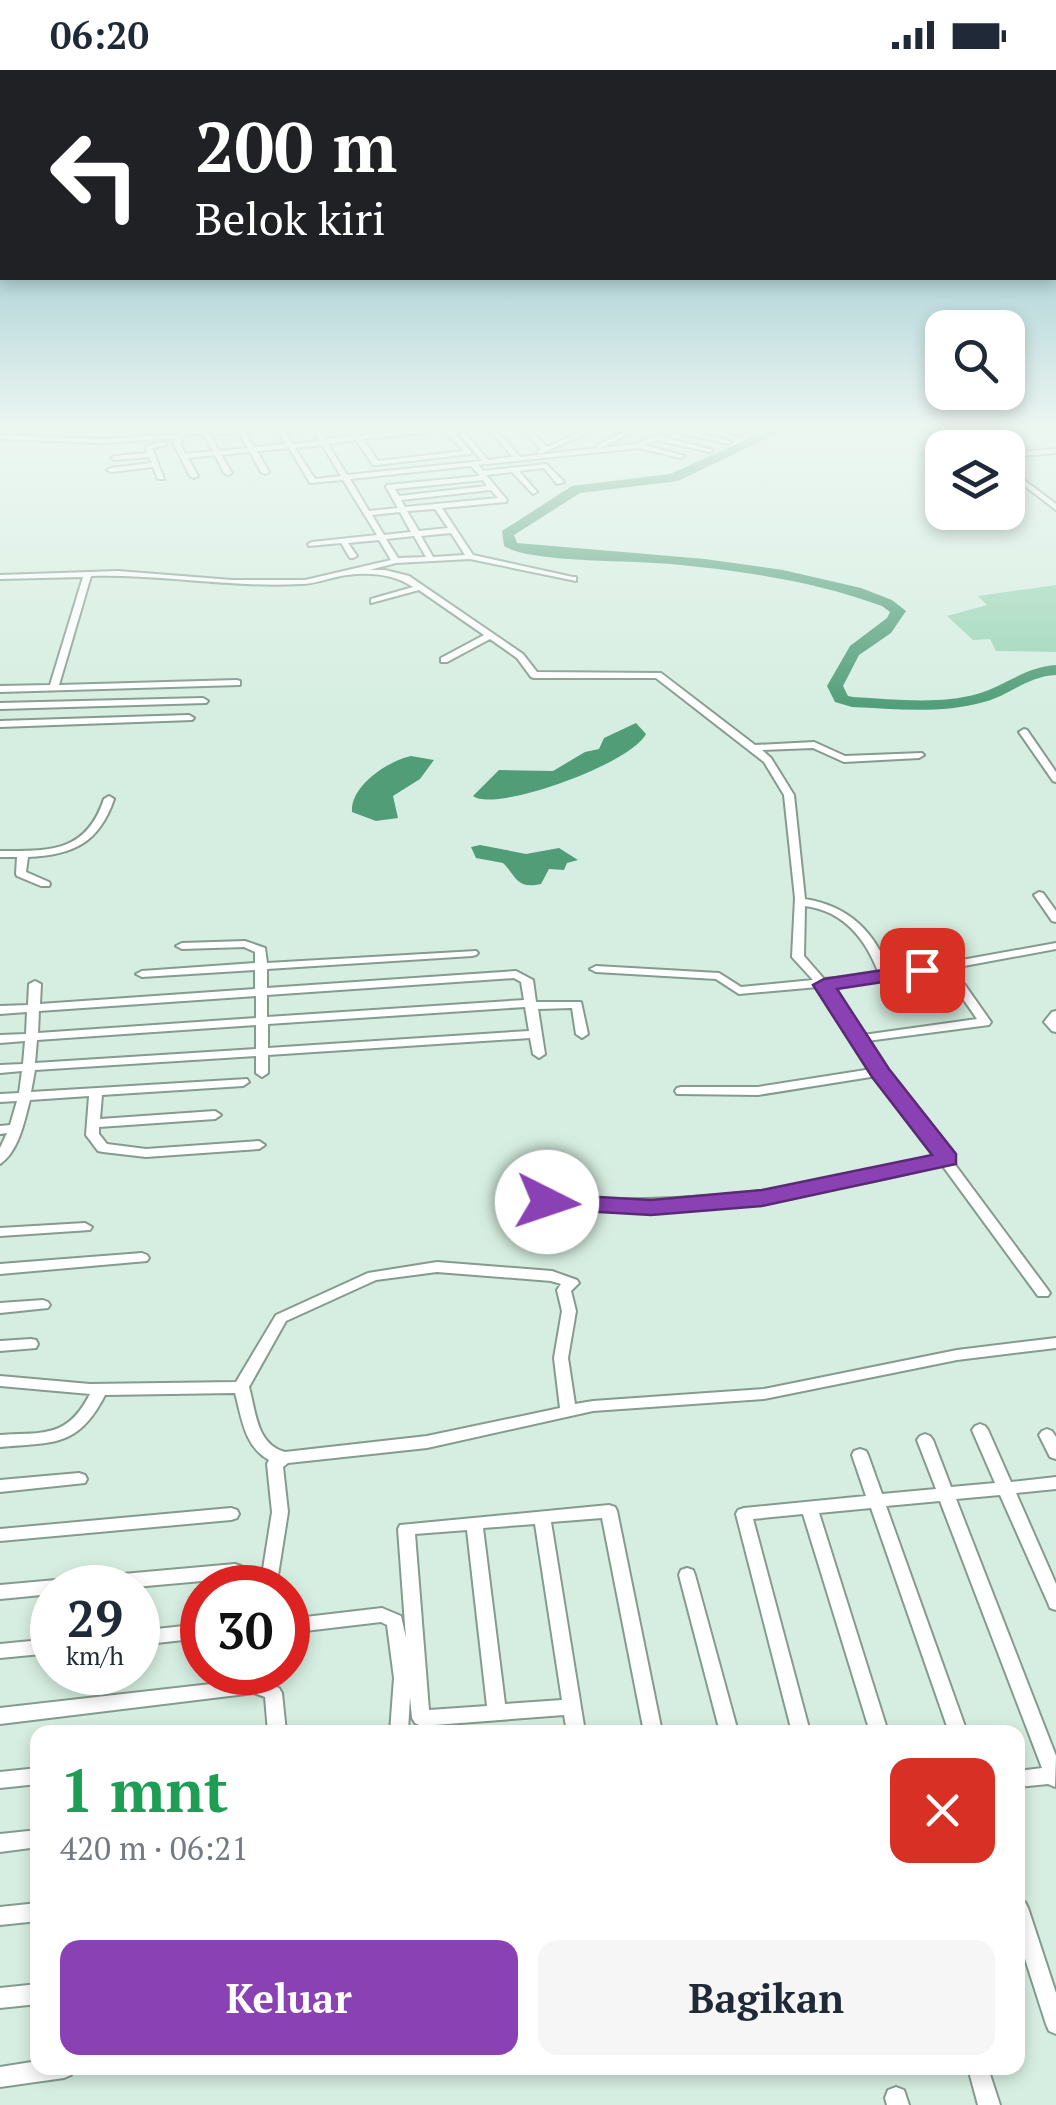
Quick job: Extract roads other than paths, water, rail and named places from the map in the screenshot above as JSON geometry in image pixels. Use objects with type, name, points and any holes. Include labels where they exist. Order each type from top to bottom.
[{"type":"street","points":[[371,521],[396,561]]},
{"type":"street","points":[[411,521],[430,558]]},
{"type":"street","points":[[448,521],[470,556]]},
{"type":"street","points":[[312,544],[454,530]]},
{"type":"street","points":[[343,541],[353,556]]},
{"type":"street","points":[[0,577],[88,574],[254,583],[312,581],[396,561],[470,556],[572,579]]},
{"type":"street","points":[[352,572],[395,574],[520,656],[534,675],[658,675],[772,765],[787,788],[800,902],[796,952],[824,985],[880,1072],[948,1159],[1043,1293]]},
{"type":"street","points":[[54,688],[88,574]]},
{"type":"street","points":[[374,600],[418,588]]},
{"type":"street","points":[[444,660],[488,637]]},
{"type":"street","points":[[0,689],[237,683]]},
{"type":"street","points":[[0,706],[203,701]]},
{"type":"street","points":[[0,724],[188,718]]},
{"type":"street","points":[[1024,732],[1056,779]]},
{"type":"street","points":[[752,748],[816,746],[844,759],[919,755]]},
{"type":"street","points":[[0,854],[23,854],[90,838],[104,823],[109,799]]},
{"type":"street","points":[[23,854],[21,874],[45,884]]},
{"type":"street","points":[[1039,894],[1056,919]]},
{"type":"street","points":[[800,902],[841,910],[866,936],[886,976]]},
{"type":"street","points":[[182,946],[256,946],[261,950],[262,1074]]},
{"type":"street","points":[[596,969],[720,976],[739,991],[824,985],[1056,946]]},
{"type":"street","points":[[142,974],[472,953]]},
{"type":"street","points":[[858,1039],[985,1022],[946,966]]},
{"type":"street","points":[[0,1010],[516,974],[528,980],[539,1054]]},
{"type":"street","points":[[0,1160],[16,1128],[28,1067],[35,984]]},
{"type":"street","points":[[0,1039],[576,1004],[582,1034]]},
{"type":"street","points":[[1056,1015],[1050,1019],[1056,1028]]},
{"type":"street","points":[[0,1068],[535,1034]]},
{"type":"street","points":[[681,1091],[758,1092],[880,1072]]},
{"type":"street","points":[[0,1098],[243,1082]]},
{"type":"street","points":[[96,1092],[94,1123],[98,1144],[124,1152],[260,1145]]},
{"type":"street","points":[[94,1123],[215,1115]]},
{"type":"street","points":[[0,1130],[16,1128]]},
{"type":"street","points":[[547,1202],[651,1208],[762,1198],[948,1159]]},
{"type":"street","points":[[0,1232],[86,1227]]},
{"type":"street","points":[[0,1269],[142,1258]]},
{"type":"street","points":[[568,1410],[561,1358],[568,1311],[564,1290],[572,1283],[552,1276],[438,1266],[373,1276],[285,1314],[242,1387],[258,1448],[269,1456],[285,1458],[427,1442],[568,1410],[764,1394],[958,1355],[1056,1343]]},
{"type":"street","points":[[0,1308],[42,1305]]},
{"type":"street","points":[[0,1346],[32,1344]]},
{"type":"street","points":[[0,1380],[100,1389],[242,1387]]},
{"type":"street","points":[[0,1442],[72,1431],[84,1423],[100,1389]]},
{"type":"street","points":[[980,1430],[1056,1602]]},
{"type":"street","points":[[1047,1435],[1056,1453]]},
{"type":"street","points":[[925,1440],[942,1494],[1055,1778],[1025,1779]]},
{"type":"street","points":[[860,1455],[955,1725]]},
{"type":"street","points":[[272,1565],[280,1512],[275,1464],[285,1458]]},
{"type":"street","points":[[0,1486],[78,1479]]},
{"type":"street","points":[[800,1725],[742,1518],[752,1511],[1056,1483]]},
{"type":"street","points":[[809,1506],[877,1725]]},
{"type":"street","points":[[572,1707],[421,1718],[406,1529],[609,1511],[652,1725]]},
{"type":"street","points":[[0,1535],[231,1514]]},
{"type":"street","points":[[542,1517],[575,1725]]},
{"type":"street","points":[[474,1523],[497,1712]]},
{"type":"street","points":[[687,1575],[727,1725]]},
{"type":"street","points":[[0,1592],[180,1576]]},
{"type":"street","points":[[310,1623],[382,1615],[395,1621],[403,1678],[400,1725]]},
{"type":"street","points":[[0,1651],[30,1648]]},
{"type":"street","points":[[0,1716],[254,1686],[273,1693],[277,1725]]},
{"type":"street","points":[[0,1780],[30,1777]]},
{"type":"street","points":[[0,1842],[30,1839]]},
{"type":"street","points":[[0,1916],[30,1913]]},
{"type":"street","points":[[1025,1929],[1056,2024]]},
{"type":"street","points":[[0,1998],[30,1995]]},
{"type":"street","points":[[0,2077],[30,2073]]},
{"type":"street","points":[[980,2075],[989,2105]]},
{"type":"waterway","points":[[527,521],[507,534],[511,546],[744,568],[821,582],[887,603],[898,611],[895,619],[856,649],[847,662],[835,686],[841,699],[915,705],[963,702],[989,695],[1032,673],[1056,670]]}]
